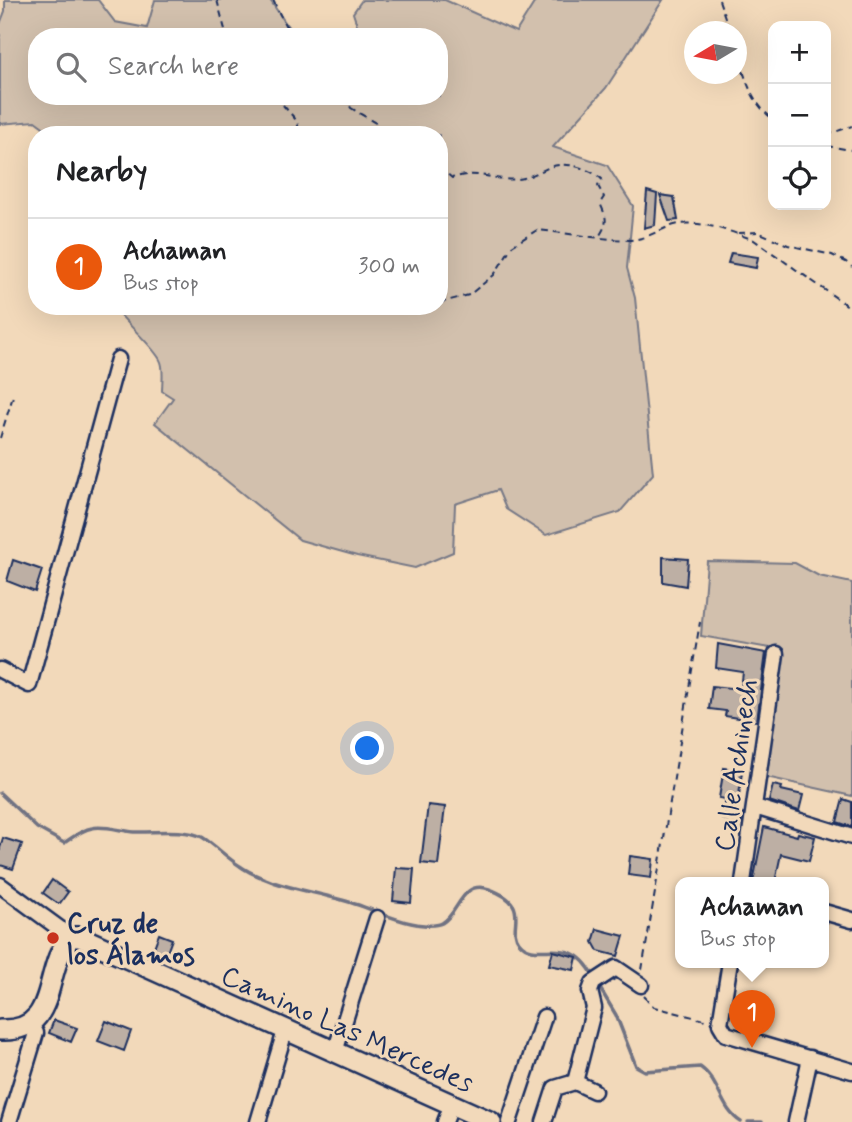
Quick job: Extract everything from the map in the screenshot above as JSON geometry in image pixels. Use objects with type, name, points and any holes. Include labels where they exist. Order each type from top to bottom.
[{"type":"main road","points":[[0,1030],[15,1031],[31,1024],[45,1004],[63,945],[71,937]]},
{"type":"main road","name":"Camino Las Mercedes","points":[[71,937],[80,937],[335,1052],[449,1113],[491,1122]]},
{"type":"street","points":[[0,670],[29,685],[118,359]]},
{"type":"street","name":"Calle Achinech","points":[[744,877],[776,654]]},
{"type":"street","points":[[755,807],[852,837]]},
{"type":"street","points":[[0,885],[71,937]]},
{"type":"street","points":[[829,913],[852,920]]},
{"type":"street","points":[[335,1052],[377,918]]},
{"type":"street","points":[[575,1082],[594,1009],[590,991],[596,981],[616,968],[641,985]]},
{"type":"street","points":[[729,968],[720,1024],[726,1034],[852,1071]]},
{"type":"street","points":[[509,1122],[544,1017]]},
{"type":"street","points":[[9,1122],[36,1033],[31,1024]]},
{"type":"street","points":[[258,1122],[285,1031]]},
{"type":"street","points":[[796,1122],[810,1058]]},
{"type":"street","points":[[544,1122],[555,1088],[575,1082],[594,1091]]},
{"type":"path","points":[[217,0],[225,28]]},
{"type":"path","points":[[273,0],[288,28]]},
{"type":"path","points":[[719,0],[725,21]]},
{"type":"path","points":[[746,84],[768,116]]},
{"type":"path","points":[[283,105],[298,126]]},
{"type":"path","points":[[349,105],[380,126]]},
{"type":"path","points":[[831,133],[852,126]]},
{"type":"path","points":[[831,147],[852,150]]},
{"type":"path","points":[[448,175],[452,178],[474,174],[516,180],[554,166],[565,165],[594,173],[602,179],[598,186],[604,197],[600,203],[607,215],[607,223],[599,237]]},
{"type":"path","points":[[448,301],[469,295],[494,275],[512,246],[537,229],[632,240],[679,224],[737,233],[754,240],[852,309]]},
{"type":"path","points":[[737,233],[758,232],[788,245],[832,255],[852,268]]},
{"type":"path","points":[[0,439],[14,393]]},
{"type":"path","points":[[700,622],[641,985],[642,994],[654,1007],[720,1024]]},
{"type":"shaded area","points":[[5,0],[98,0],[115,22],[147,28],[28,28],[28,105],[448,105],[448,28],[358,28],[353,13],[362,0],[445,0],[516,32],[536,0],[663,0],[606,88],[553,147],[607,165],[633,206],[627,268],[635,298],[653,474],[620,512],[546,535],[506,509],[498,490],[455,504],[453,552],[415,568],[300,540],[155,423],[173,398],[162,391],[163,373],[158,356],[121,315],[448,315],[448,126],[42,126],[35,121],[0,124],[0,24],[5,11]]},
{"type":"shaded area","points":[[155,0],[270,0],[289,28],[147,28]]},
{"type":"shaded area","points":[[707,561],[795,563],[819,576],[852,583],[852,796],[766,777],[781,650],[701,636]]},
{"type":"building","points":[[647,191],[657,194],[655,225],[644,228]]},
{"type":"building","points":[[660,195],[674,197],[678,220],[669,221]]},
{"type":"building","points":[[731,253],[758,257],[756,268],[728,263]]},
{"type":"building","points":[[663,557],[688,559],[686,586],[663,582]]},
{"type":"building","points":[[13,560],[42,570],[35,592],[7,581]]},
{"type":"building","points":[[718,644],[766,653],[757,721],[725,716],[726,711],[709,709],[712,686],[741,689],[743,672],[716,668]]},
{"type":"building","points":[[724,768],[742,771],[737,812],[743,813],[741,822],[722,819],[726,799],[719,798]]},
{"type":"building","points":[[773,785],[782,787],[781,790],[803,795],[799,811],[769,801]]},
{"type":"building","points":[[843,799],[852,802],[852,827],[837,822]]},
{"type":"building","points":[[428,805],[445,807],[438,865],[421,863]]},
{"type":"building","points":[[764,827],[797,836],[798,833],[815,837],[809,861],[781,854],[776,877],[754,877]]},
{"type":"building","points":[[3,838],[22,844],[13,869],[0,865]]},
{"type":"building","points":[[630,856],[653,859],[651,878],[628,875]]},
{"type":"building","points":[[396,868],[414,869],[411,903],[393,901]]},
{"type":"building","points":[[52,880],[68,892],[60,903],[43,893]]},
{"type":"building","points":[[597,929],[624,936],[618,956],[598,951],[593,942]]},
{"type":"building","points":[[159,934],[172,939],[166,955],[153,950]]},
{"type":"building","points":[[553,951],[577,957],[574,970],[549,965]]},
{"type":"building","points":[[54,1020],[77,1028],[71,1042],[49,1033]]},
{"type":"building","points":[[106,1021],[131,1031],[124,1051],[98,1041]]},
{"type":"waterway","points":[[0,793],[37,828],[64,843],[81,832],[97,827],[134,832],[194,834],[207,840],[244,869],[261,877],[414,924],[442,923],[448,919],[466,893],[480,887],[489,889],[511,902],[515,909],[516,936],[526,948],[564,951],[575,955],[585,963],[594,977]]},
{"type":"waterway","points":[[598,985],[616,1015],[636,1066],[645,1071],[700,1067],[712,1080],[729,1110],[741,1122]]},
{"type":"waterway","points":[[748,1122],[762,1122]]},
{"type":"place","name":"Cruz de los Álamos","points":[[53,938]]},
{"type":"place","name":"Achaman","points":[[752,1048]]}]
